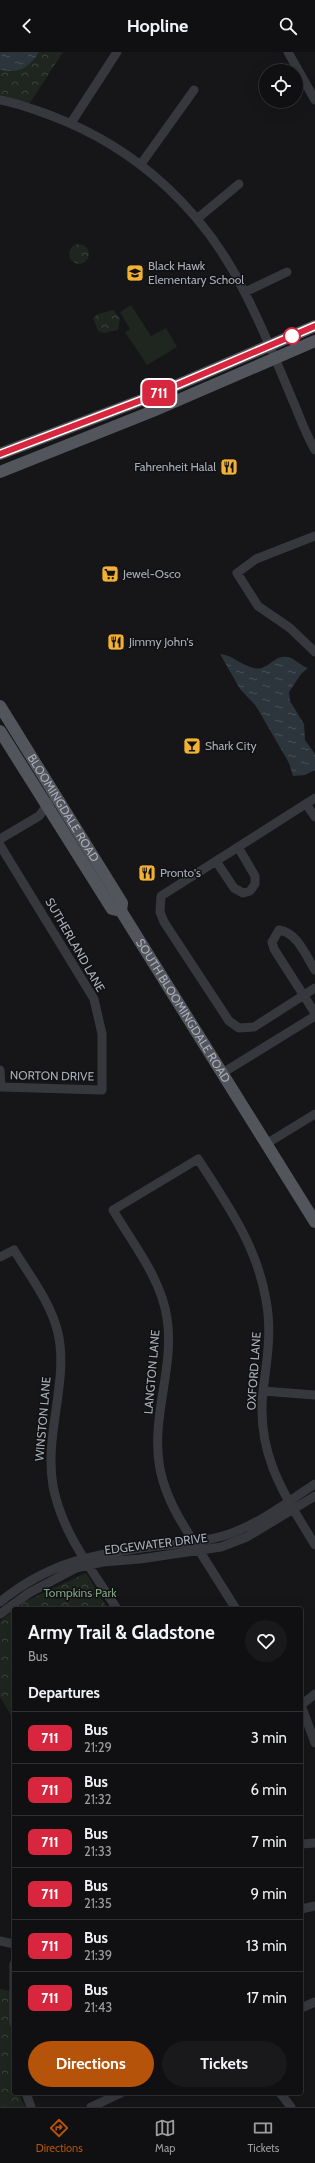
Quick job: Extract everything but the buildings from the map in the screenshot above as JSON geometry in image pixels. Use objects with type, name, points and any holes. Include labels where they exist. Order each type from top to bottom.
[{"type":"main road","points":[[0,454],[147,398],[315,326]]},
{"type":"main road","points":[[0,472],[153,411],[315,341]]},
{"type":"main road","name":"BLOOMINGDALE ROAD","points":[[0,706],[122,903],[121,911]]},
{"type":"main road","name":"BLOOMINGDALE ROAD","points":[[0,731],[47,806]]},
{"type":"main road","name":"SOUTH BLOOMINGDALE ROAD","points":[[47,806],[112,909],[121,911],[315,1222]]},
{"type":"street","points":[[71,123],[117,52]]},
{"type":"street","points":[[288,52],[315,100]]},
{"type":"street","points":[[141,164],[194,90]]},
{"type":"street","points":[[0,100],[71,123],[100,138],[141,164],[167,186],[198,218],[222,253],[245,292],[315,450]]},
{"type":"street","points":[[198,218],[239,184]]},
{"type":"street","points":[[245,292],[288,272]]},
{"type":"street","points":[[315,536],[256,559],[237,573],[258,606],[290,628],[315,652]]},
{"type":"street","points":[[0,839],[39,816],[56,795]]},
{"type":"street","points":[[315,798],[161,896],[160,912],[164,922],[229,1021],[239,1028],[254,1027],[315,988]]},
{"type":"street","points":[[306,804],[315,817]]},
{"type":"street","name":"SUTHERLAND LANE","points":[[0,845],[94,999],[102,1034],[102,1090]]},
{"type":"street","points":[[216,861],[234,888],[243,893],[250,891],[256,884],[255,876],[238,847]]},
{"type":"street","points":[[315,970],[287,931],[279,930],[275,934],[272,942],[274,950],[315,1013]]},
{"type":"street","points":[[222,1074],[315,1016]]},
{"type":"street","points":[[0,1070],[1,1087]]},
{"type":"street","name":"NORTON DRIVE","points":[[1,1087],[102,1090]]},
{"type":"street","points":[[266,1144],[315,1114]]},
{"type":"street","name":"OXFORD LANE","points":[[113,1210],[198,1159],[241,1226],[260,1272],[267,1306],[269,1334],[263,1391],[262,1428],[266,1451],[275,1477],[315,1546]]},
{"type":"street","name":"LANGTON LANE","points":[[113,1210],[156,1282],[165,1308],[168,1333],[168,1352],[157,1438],[158,1455],[164,1485],[169,1500],[235,1607]]},
{"type":"street","name":"WINSTON LANE","points":[[0,1257],[14,1250],[48,1306],[58,1332],[60,1360],[50,1450],[52,1478],[66,1529],[116,1607]]},
{"type":"street","points":[[263,1391],[315,1395]]},
{"type":"street","name":"EDGEWATER DRIVE","points":[[197,1546],[246,1527],[315,1484]]},
{"type":"street","name":"EDGEWATER DRIVE","points":[[0,1602],[20,1586],[42,1573],[126,1550],[197,1546],[221,1547],[247,1537],[315,1496]]},
{"type":"street","name":"EDGEWATER DRIVE","points":[[0,1614],[29,1593],[86,1562]]},
{"type":"street","points":[[303,1703],[315,1694]]},
{"type":"street","points":[[303,1710],[315,1743]]},
{"type":"street","points":[[303,1844],[315,1843]]},
{"type":"street","points":[[303,1909],[315,1906]]},
{"type":"street","points":[[0,1941],[12,1944]]},
{"type":"street","points":[[303,2007],[315,2002]]},
{"type":"street","points":[[27,2095],[31,2107]]},
{"type":"street","points":[[91,2107],[117,2095]]},
{"type":"street","points":[[282,2095],[291,2107]]},
{"type":"green space","points":[[0,52],[63,52],[28,106],[0,98]]},
{"type":"green space","points":[[79,244],[86,247],[89,254],[86,261],[79,264],[72,261],[69,254],[72,247]]},
{"type":"green space","points":[[131,305],[151,336],[166,328],[177,347],[147,365],[125,332],[130,329],[120,312]]},
{"type":"green space","points":[[113,310],[120,318],[118,330],[104,333],[98,331],[93,318],[98,314]]},
{"type":"green space","name":"Tompkins Park","points":[[86,1573],[107,1607],[18,1607],[26,1601]]},
{"type":"green space","name":"Tompkins Park","points":[[12,1612],[12,1717],[0,1697],[0,1621]]},
{"type":"green space","points":[[0,1989],[10,1991],[12,2095],[20,2095],[25,2107],[0,2107]]},
{"type":"water","points":[[0,52],[39,52],[27,66],[18,70],[7,71],[0,70]]},
{"type":"water","points":[[220,654],[230,657],[245,665],[259,669],[282,657],[292,659],[308,668],[301,674],[289,692],[290,701],[304,724],[305,740],[315,754],[315,770],[305,775],[293,776],[289,763],[256,706],[240,689]]},
{"type":"bus line","name":"711","points":[[0,454],[147,398],[315,326]]},
{"type":"place","name":"Black Hawk Elementary School","points":[[135,273]]},
{"type":"place","name":"Fahrenheit Halal","points":[[229,467]]},
{"type":"place","name":"Jewel-Osco","points":[[110,574]]},
{"type":"place","name":"Jimmy John's","points":[[116,642]]},
{"type":"place","name":"Shark City","points":[[192,746]]},
{"type":"place","name":"Pronto's","points":[[147,873]]}]
